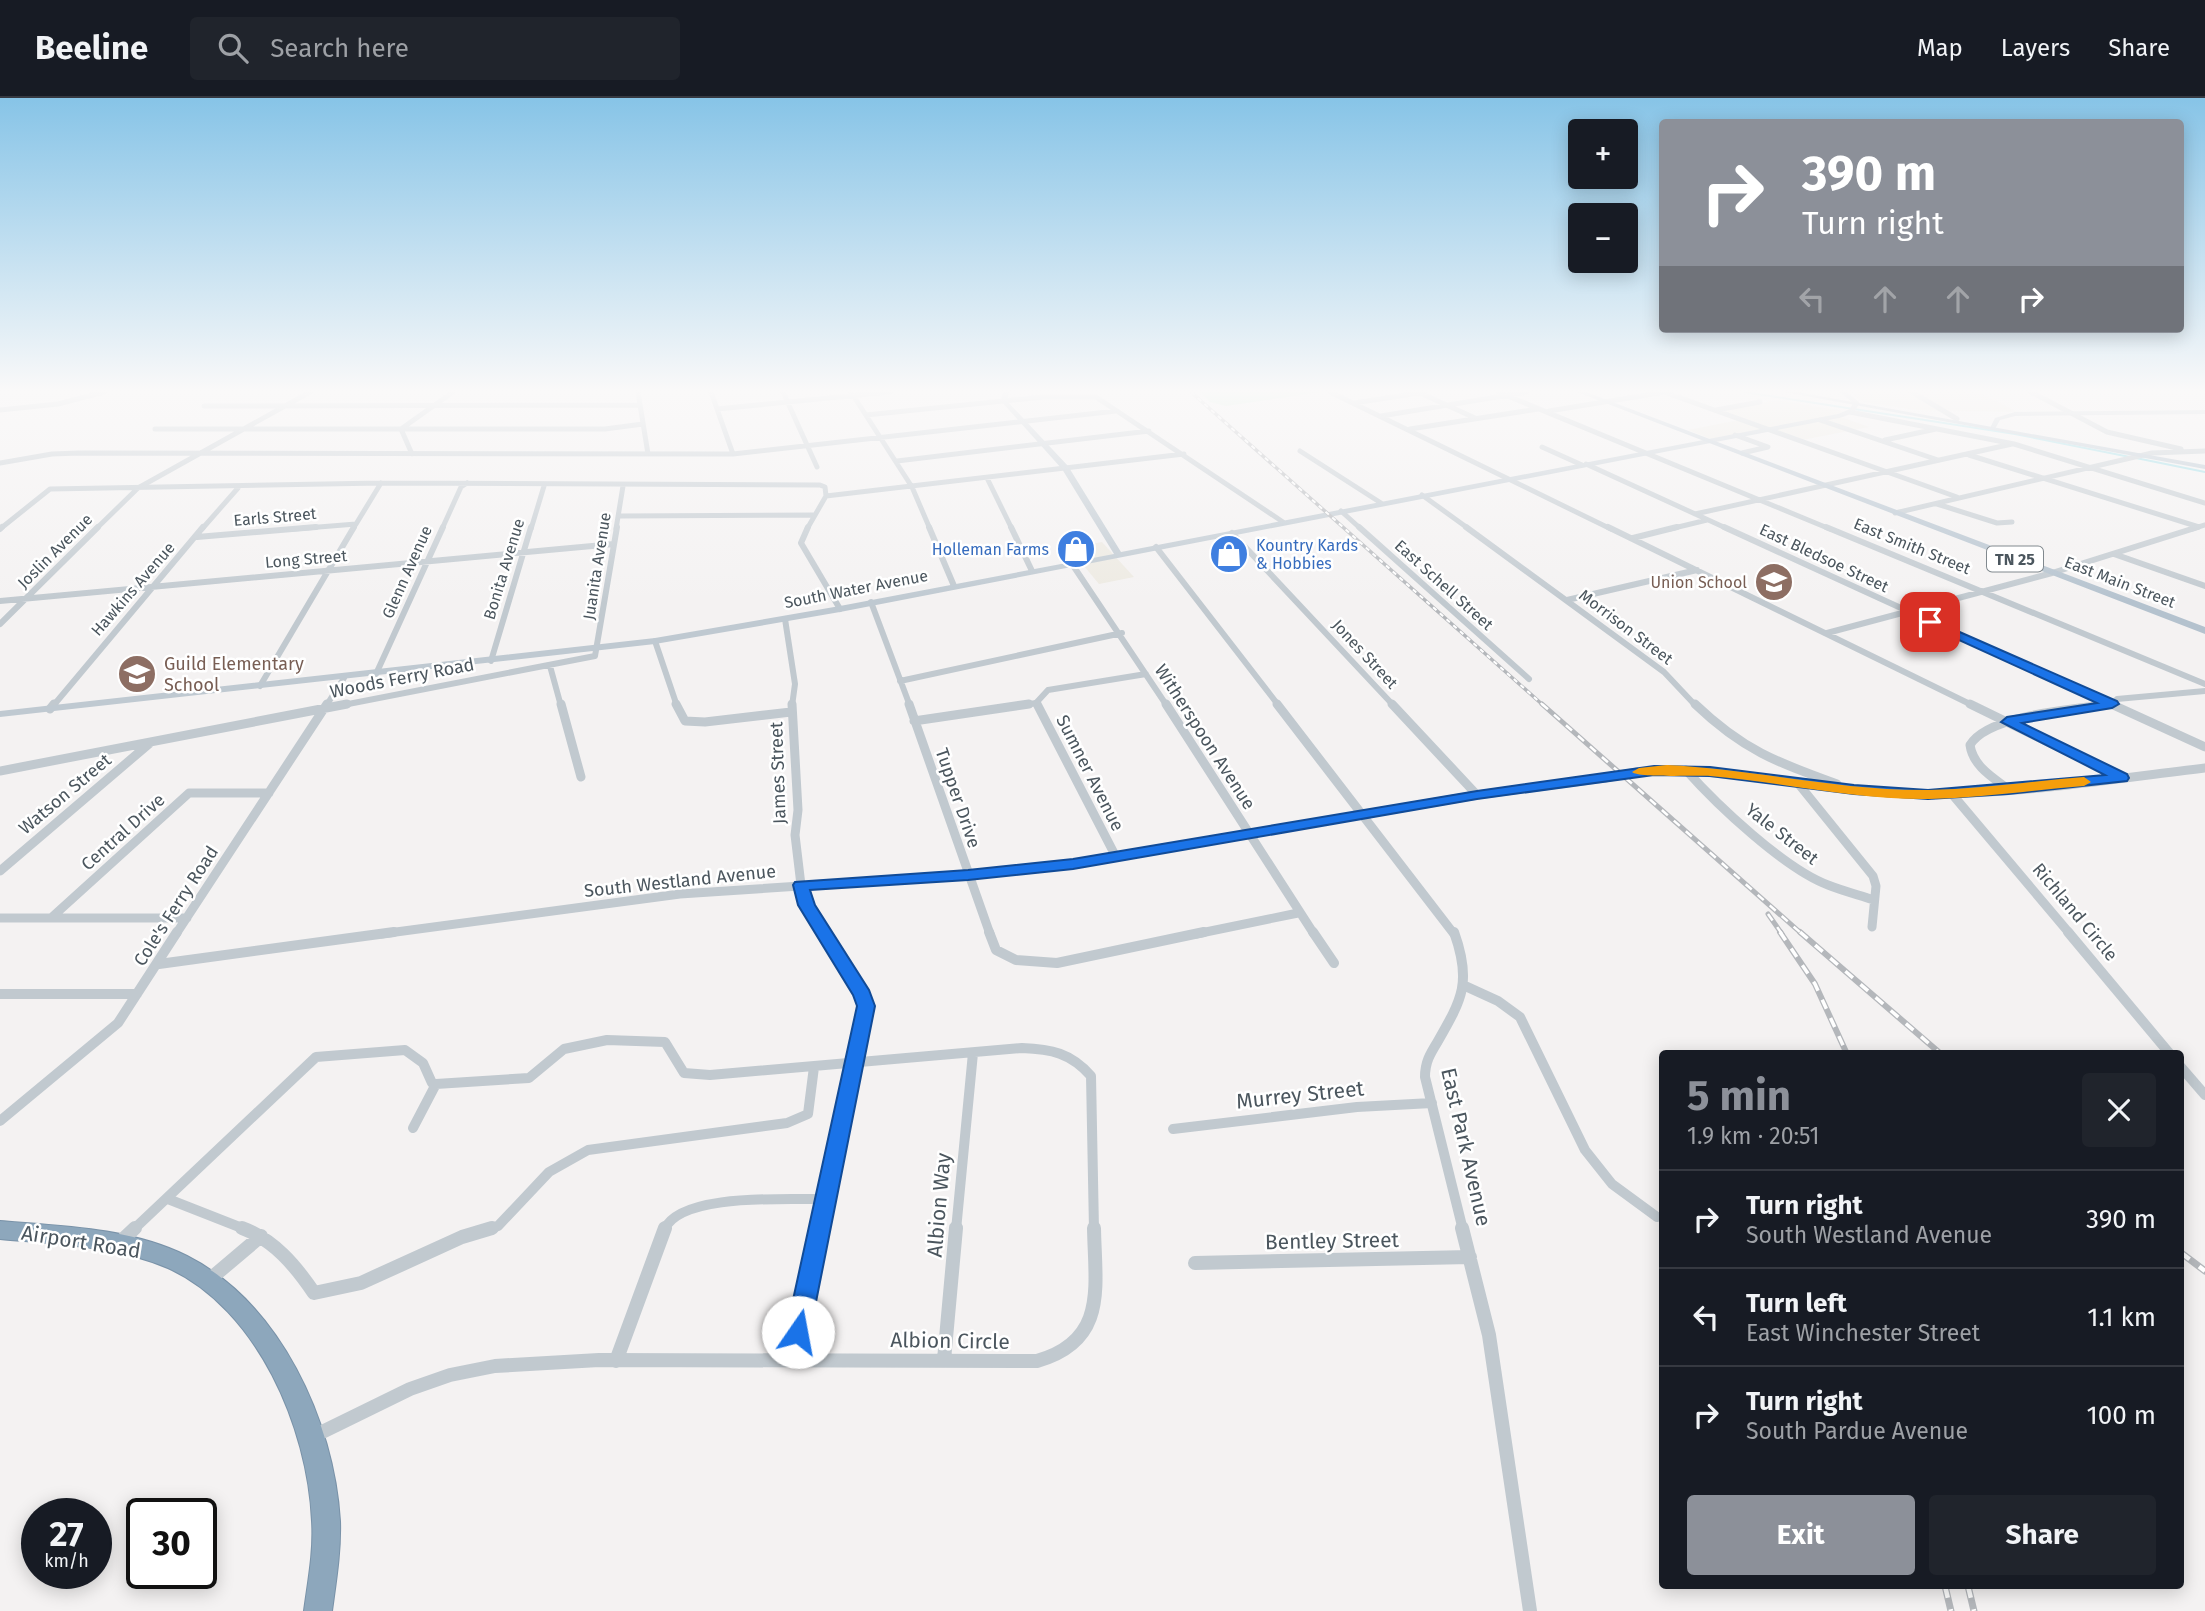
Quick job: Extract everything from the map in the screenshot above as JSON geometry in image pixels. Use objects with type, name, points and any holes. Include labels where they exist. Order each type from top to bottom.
[{"type":"highway","name":"Airport Road","points":[[0,1230],[137,1248],[179,1263],[208,1280],[234,1303],[276,1358],[295,1393],[312,1436],[326,1520],[318,1611]]},
{"type":"main road","points":[[1060,463],[1119,555]]},
{"type":"main road","name":"South Water Avenue","points":[[0,714],[344,678],[655,641],[840,609],[1591,463]]},
{"type":"main road","name":"East Main Street","points":[[1766,463],[2205,631]]},
{"type":"main road","points":[[2186,463],[2205,466]]},
{"type":"street","name":"Joslin Avenue","points":[[0,624],[138,488],[180,463]]},
{"type":"street","points":[[815,463],[817,467]]},
{"type":"street","points":[[898,463],[912,487],[954,586]]},
{"type":"street","points":[[826,496],[1111,463]]},
{"type":"street","points":[[1197,463],[1283,522]]},
{"type":"street","points":[[1318,463],[1381,503]]},
{"type":"street","points":[[1476,463],[2122,778]]},
{"type":"street","name":"East Bledsoe Street","points":[[1581,463],[2205,747]]},
{"type":"street","name":"East Smith Street","points":[[1672,463],[2205,684]]},
{"type":"street","points":[[1860,463],[1958,498]]},
{"type":"street","points":[[1695,514],[1927,463]]},
{"type":"street","points":[[1993,463],[2202,526]]},
{"type":"street","points":[[2076,463],[2205,503]]},
{"type":"street","points":[[1895,513],[2111,463]]},
{"type":"street","points":[[987,478],[1032,571]]},
{"type":"street","points":[[0,529],[50,489],[238,488],[381,483],[544,486],[820,485],[825,487],[826,496],[813,515],[801,543],[840,609]]},
{"type":"street","points":[[260,686],[381,483]]},
{"type":"street","name":"Glenn Avenue","points":[[376,674],[461,487],[467,483]]},
{"type":"street","name":"Bonita Avenue","points":[[491,661],[544,486]]},
{"type":"street","name":"Juanita Avenue","points":[[598,649],[623,486]]},
{"type":"street","name":"Hawkins Avenue","points":[[50,709],[238,488]]},
{"type":"street","name":"Morrison Street","points":[[1422,495],[1664,671],[1681,691],[1750,747],[1772,760],[1854,789]]},
{"type":"street","points":[[1935,503],[1997,523],[2012,522]]},
{"type":"street","name":"East Schell Street","points":[[1341,511],[1529,680]]},
{"type":"street","points":[[619,516],[813,515]]},
{"type":"street","points":[[1633,538],[1707,520]]},
{"type":"street","name":"Earls Street","points":[[197,537],[356,524]]},
{"type":"street","points":[[1827,633],[2052,573],[2202,526]]},
{"type":"street","name":"Jones Street","points":[[1232,533],[1477,795]]},
{"type":"street","name":"Long Street","points":[[0,601],[614,544]]},
{"type":"street","name":"East Park Avenue","points":[[1156,547],[1365,814],[1453,931],[1461,952],[1461,1001],[1425,1063],[1432,1103],[1489,1335],[1530,1611]]},
{"type":"street","points":[[2114,554],[2205,586]]},
{"type":"street","name":"Witherspoon Avenue","points":[[1072,564],[1122,633],[1298,914],[1334,963]]},
{"type":"street","points":[[1567,600],[1697,570]]},
{"type":"street","name":"Tupper Drive","points":[[871,603],[996,950],[1016,960],[1057,963],[1298,914]]},
{"type":"street","name":"James Street","points":[[785,619],[795,684],[791,712],[798,810],[795,835],[801,885],[806,905],[863,995],[866,1006],[792,1359]]},
{"type":"street","points":[[900,681],[1122,633]]},
{"type":"street","points":[[655,641],[680,716],[685,721],[705,722],[791,712]]},
{"type":"street","name":"Woods Ferry Road","points":[[0,771],[550,666],[595,656],[598,649]]},
{"type":"street","points":[[550,666],[581,777]]},
{"type":"street","points":[[914,721],[1036,703],[1048,690],[1146,674]]},
{"type":"street","name":"Cole's Ferry Road","points":[[0,1121],[118,1023],[344,678]]},
{"type":"street","points":[[2008,789],[1982,769],[1970,745],[1973,737],[2007,722],[2112,704],[2118,699],[2205,691]]},
{"type":"street","name":"Sumner Avenue","points":[[1036,703],[1116,857]]},
{"type":"street","name":"Watson Street","points":[[0,871],[151,742]]},
{"type":"street","name":"South Westland Avenue","points":[[159,964],[655,897],[968,875],[1116,857],[1477,795],[1637,772],[1686,770],[1854,789],[1952,794],[2205,768]]},
{"type":"street","name":"Yale Street","points":[[1686,770],[1709,796],[1794,867],[1826,885],[1874,900]]},
{"type":"street","points":[[1797,782],[1873,876],[1876,886],[1872,927]]},
{"type":"street","name":"Central Drive","points":[[51,918],[189,793],[269,793]]},
{"type":"street","name":"Richland Circle","points":[[1952,794],[2167,1050]]},
{"type":"street","points":[[0,918],[187,918]]},
{"type":"street","points":[[1463,985],[1498,1000],[1520,1017],[1585,1150],[1612,1184],[1657,1217]]},
{"type":"street","points":[[0,994],[138,993]]},
{"type":"street","name":"Albion Circle","points":[[312,1436],[389,1396],[468,1370],[546,1363],[616,1361],[1037,1361],[1062,1355],[1084,1335],[1095,1308],[1091,1076],[1077,1059],[1052,1049],[1022,1048],[710,1075],[684,1073],[665,1042],[607,1040],[565,1049],[528,1078],[436,1084]]},
{"type":"street","points":[[117,1245],[316,1057],[405,1050],[419,1056],[430,1073],[432,1083],[436,1084],[414,1128]]},
{"type":"street","name":"Albion Way","points":[[944,1360],[973,1053]]},
{"type":"street","points":[[168,1199],[261,1236],[296,1266],[314,1293],[361,1283],[462,1237],[498,1226],[521,1205],[549,1172],[588,1150],[787,1122],[808,1114],[814,1067]]},
{"type":"street","points":[[2184,1071],[2205,1095]]},
{"type":"street","name":"Murrey Street","points":[[1173,1129],[1357,1107],[1432,1103]]},
{"type":"street","points":[[616,1361],[666,1225],[688,1209],[719,1202],[825,1199]]},
{"type":"street","points":[[208,1280],[261,1236]]},
{"type":"street","name":"Bentley Street","points":[[1195,1263],[1470,1257]]},
{"type":"shaded area","points":[[1102,542],[1134,577],[1099,584],[1069,548]]},
{"type":"waterway","points":[[2159,463],[2205,472]]},
{"type":"railway","points":[[1270,463],[1544,706]]},
{"type":"railway","points":[[1542,704],[1802,934]]},
{"type":"railway","points":[[1768,914],[1782,934]]},
{"type":"railway","points":[[1780,932],[1815,984],[1845,1050]]},
{"type":"railway","points":[[1800,932],[1936,1050]]},
{"type":"railway","points":[[2184,1255],[2205,1271]]},
{"type":"railway","points":[[1946,1589],[1951,1611]]},
{"type":"railway","points":[[1969,1589],[1974,1611]]},
{"type":"slow traffic","points":[[1639,772],[1710,771],[1854,789],[1928,794],[2084,782]]},
{"type":"place","name":"Holleman Farms","points":[[1076,549]]},
{"type":"place","name":"Kountry Kards & Hobbies","points":[[1229,554]]},
{"type":"place","name":"Union School","points":[[1774,582]]},
{"type":"place","name":"Guild Elementary School","points":[[137,674]]},
{"type":"route","points":[[798,1332],[866,1006],[863,995],[806,905],[801,885],[1016,872],[1477,795],[1654,770],[1710,771],[1854,789],[1928,794],[2122,778],[2007,722],[2112,704],[1930,622]]}]
